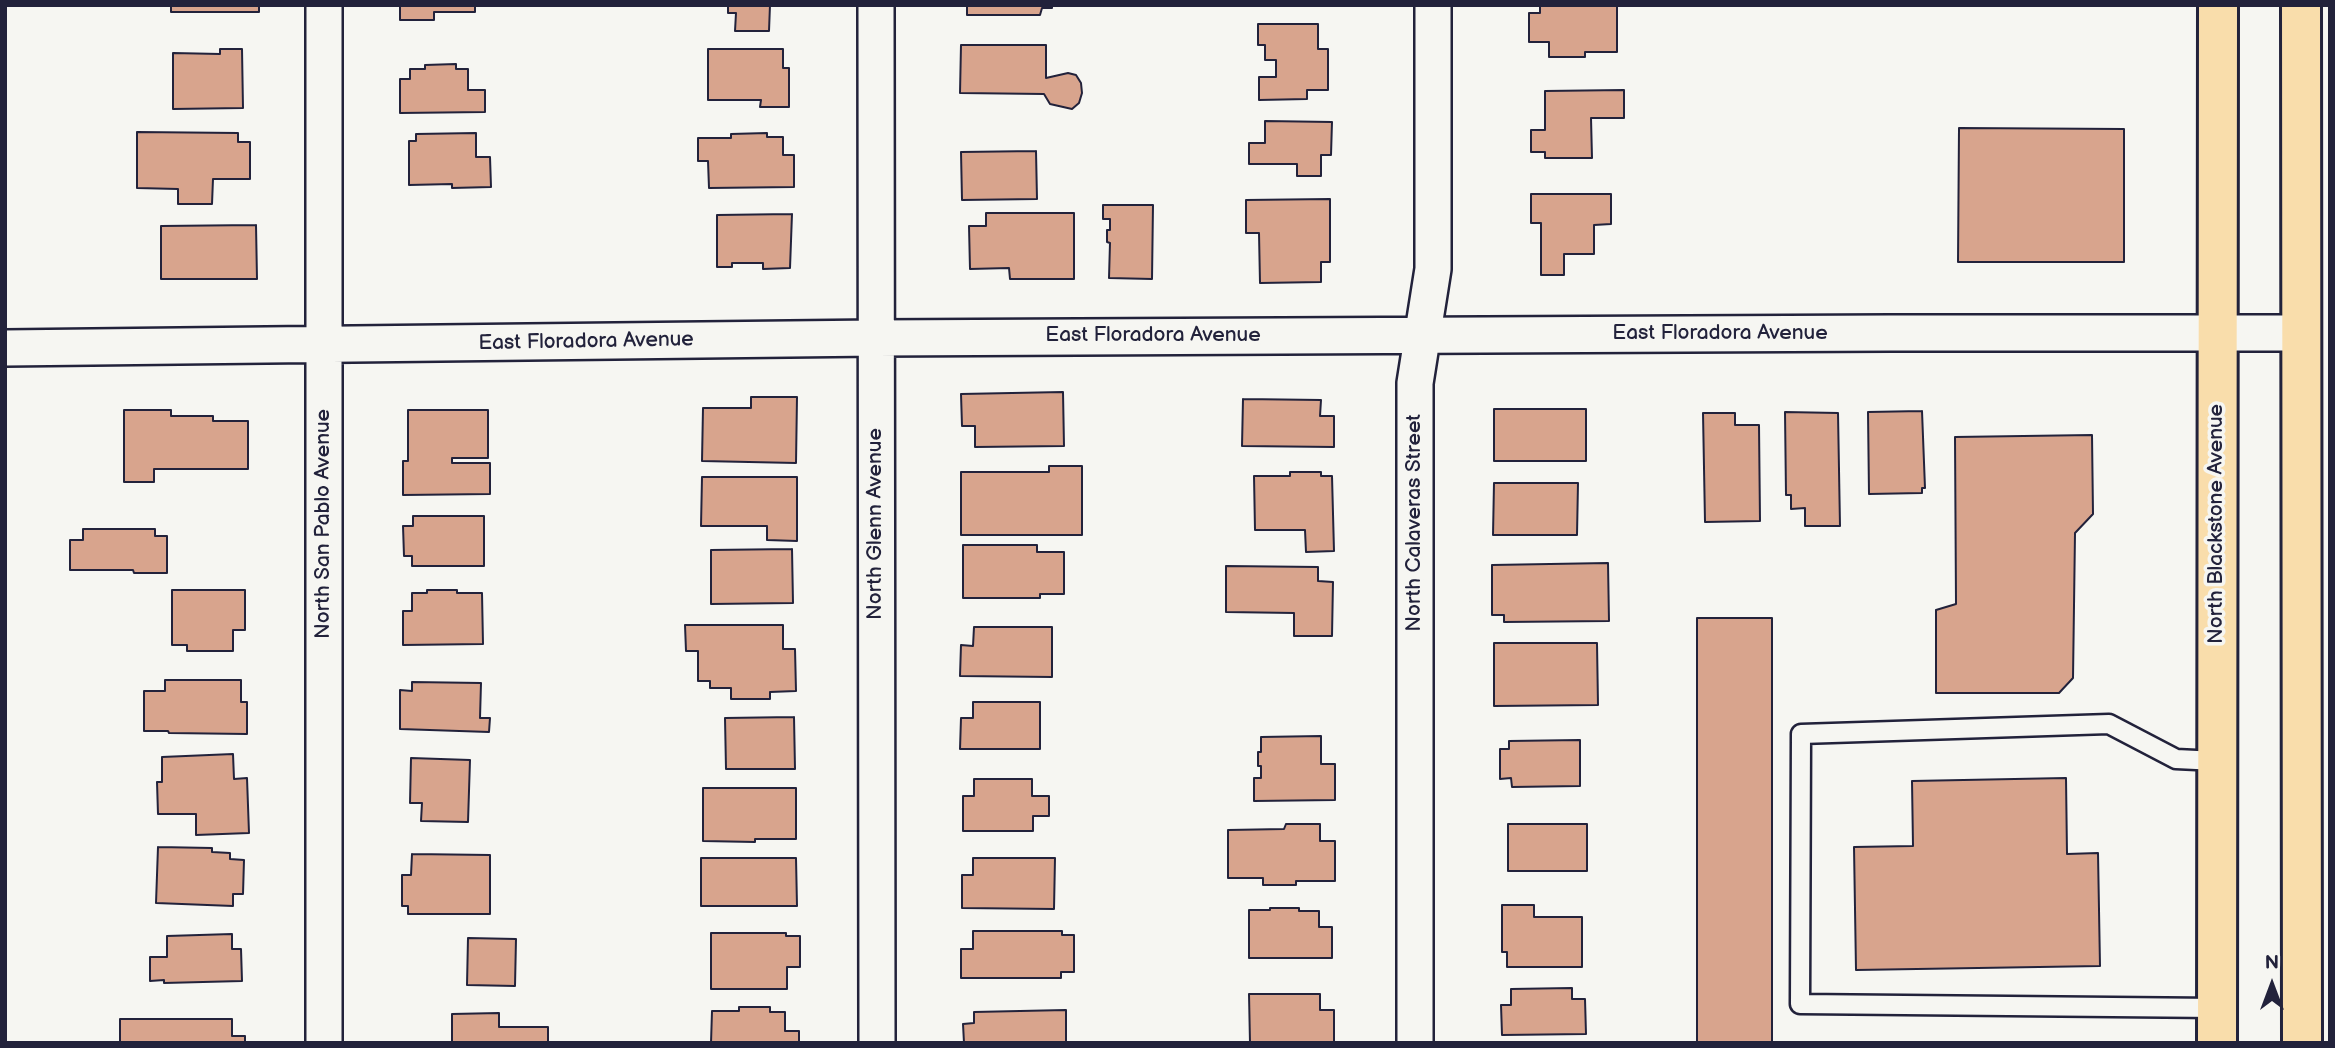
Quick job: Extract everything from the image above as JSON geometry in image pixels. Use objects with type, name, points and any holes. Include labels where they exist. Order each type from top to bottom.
[{"type":"main road","name":"North Blackstone Avenue","points":[[2217,1026],[2218,5]]},
{"type":"main road","points":[[2301,5],[2302,1043]]},
{"type":"street","name":"North San Pablo Avenue","points":[[324,5],[324,1043]]},
{"type":"street","name":"North Glenn Avenue","points":[[877,5],[877,1043]]},
{"type":"street","name":"North Calaveras Street","points":[[1415,1043],[1415,383],[1433,269],[1433,5]]},
{"type":"street","name":"East Floradora Avenue","points":[[5,348],[876,338],[2217,332],[2301,334]]},
{"type":"lane","points":[[2217,761],[2176,759],[2109,724],[1801,734],[1800,1004],[2217,1026]]},
{"type":"building","points":[[171,5],[259,5],[259,12],[171,12]]},
{"type":"building","points":[[400,5],[475,5],[475,12],[434,12],[434,20],[400,20]]},
{"type":"building","points":[[728,5],[770,5],[769,31],[735,31],[736,13],[728,13]]},
{"type":"building","points":[[967,5],[1052,5],[1052,8],[1042,8],[1040,15],[967,15]]},
{"type":"building","points":[[1540,5],[1617,5],[1617,52],[1585,52],[1585,57],[1549,57],[1549,42],[1529,42],[1529,13],[1540,13]]},
{"type":"building","points":[[1258,24],[1318,24],[1318,49],[1328,49],[1328,90],[1307,90],[1307,99],[1259,100],[1259,77],[1276,77],[1276,60],[1265,60],[1265,45],[1258,45]]},
{"type":"building","points":[[961,45],[1046,45],[1046,78],[1068,73],[1076,75],[1081,83],[1079,103],[1072,109],[1050,104],[1044,94],[960,93]]},
{"type":"building","points":[[220,49],[242,49],[243,108],[173,109],[173,53],[220,54]]},
{"type":"building","points":[[708,49],[783,49],[783,68],[789,68],[789,107],[760,107],[761,100],[708,100]]},
{"type":"building","points":[[456,64],[456,69],[468,69],[468,90],[485,90],[485,112],[400,113],[400,79],[410,79],[410,69],[425,69],[425,65]]},
{"type":"building","points":[[1624,90],[1624,118],[1591,118],[1592,158],[1545,158],[1545,152],[1531,152],[1531,130],[1545,130],[1545,91]]},
{"type":"building","points":[[1265,121],[1332,122],[1331,155],[1321,155],[1321,176],[1297,176],[1297,164],[1249,164],[1249,143],[1265,143]]},
{"type":"building","points":[[1959,128],[2124,129],[2124,262],[1958,262]]},
{"type":"building","points":[[137,132],[238,133],[238,142],[250,142],[250,179],[213,179],[212,204],[178,204],[178,189],[137,188]]},
{"type":"building","points":[[476,133],[476,157],[490,157],[491,187],[409,185],[409,141],[416,141],[416,134]]},
{"type":"building","points":[[767,133],[767,137],[783,137],[783,155],[794,155],[794,187],[709,188],[708,161],[698,161],[698,138],[731,138],[731,134]]},
{"type":"building","points":[[1036,151],[1037,199],[962,200],[961,152]]},
{"type":"building","points":[[1531,194],[1611,194],[1611,224],[1594,225],[1594,254],[1564,254],[1564,275],[1541,275],[1541,223],[1531,223]]},
{"type":"building","points":[[1330,199],[1330,262],[1321,262],[1321,282],[1260,283],[1259,233],[1246,233],[1246,200]]},
{"type":"building","points":[[1103,205],[1153,205],[1152,279],[1109,278],[1110,243],[1107,242],[1107,230],[1110,230],[1110,219],[1103,219]]},
{"type":"building","points":[[986,213],[1074,213],[1074,279],[1010,279],[1009,268],[970,269],[969,226],[986,226]]},
{"type":"building","points":[[792,214],[790,268],[763,269],[763,263],[732,263],[732,267],[717,267],[717,215]]},
{"type":"building","points":[[256,225],[257,279],[161,279],[161,226]]},
{"type":"building","points":[[1063,392],[1064,446],[975,447],[975,426],[962,426],[961,394]]},
{"type":"building","points":[[751,397],[797,397],[796,463],[702,461],[703,408],[751,408]]},
{"type":"building","points":[[1243,399],[1321,400],[1320,416],[1334,416],[1334,447],[1242,446]]},
{"type":"building","points":[[1494,409],[1586,409],[1586,461],[1494,461]]},
{"type":"building","points":[[124,410],[171,410],[171,416],[213,416],[213,421],[248,421],[248,469],[154,469],[154,482],[124,482]]},
{"type":"building","points":[[408,410],[488,410],[488,458],[452,458],[452,463],[490,463],[490,494],[403,495],[403,461],[408,461]]},
{"type":"building","points":[[1922,411],[1925,488],[1922,488],[1922,493],[1869,494],[1868,412]]},
{"type":"building","points":[[1785,412],[1838,413],[1840,526],[1805,526],[1805,508],[1791,509],[1791,495],[1786,495]]},
{"type":"building","points":[[1703,413],[1735,413],[1735,425],[1759,425],[1760,521],[1705,522]]},
{"type":"building","points":[[2092,435],[2093,514],[2075,533],[2073,678],[2059,693],[1936,693],[1936,610],[1956,604],[1955,437]]},
{"type":"building","points":[[1049,466],[1082,466],[1082,535],[961,535],[961,472],[1049,472]]},
{"type":"building","points":[[1290,472],[1321,472],[1321,476],[1332,476],[1334,551],[1306,552],[1305,530],[1255,530],[1254,476],[1290,476]]},
{"type":"building","points":[[702,477],[797,477],[797,541],[767,540],[767,526],[701,526]]},
{"type":"building","points":[[1494,483],[1578,483],[1577,535],[1493,535]]},
{"type":"building","points":[[413,516],[484,516],[484,566],[412,566],[412,556],[404,556],[403,526],[413,526]]},
{"type":"building","points":[[83,529],[155,529],[155,536],[167,536],[167,573],[70,570],[70,540],[83,540]]},
{"type":"building","points":[[963,545],[1037,545],[1037,552],[1064,552],[1064,594],[1040,594],[1040,598],[963,598]]},
{"type":"building","points":[[792,549],[793,603],[711,604],[711,550]]},
{"type":"building","points":[[1608,563],[1609,621],[1504,622],[1504,615],[1492,615],[1492,565]]},
{"type":"building","points":[[1226,566],[1318,567],[1318,581],[1333,582],[1332,636],[1294,636],[1294,613],[1226,612]]},
{"type":"building","points":[[172,590],[245,590],[245,630],[233,630],[233,651],[187,651],[187,645],[172,645]]},
{"type":"building","points":[[427,590],[482,593],[483,644],[403,645],[403,611],[412,611],[412,593],[427,593]]},
{"type":"building","points":[[1697,618],[1772,618],[1772,1043],[1697,1043]]},
{"type":"building","points":[[685,625],[783,625],[783,649],[795,649],[796,691],[770,692],[770,699],[731,699],[731,688],[710,688],[710,681],[698,681],[698,651],[686,651]]},
{"type":"building","points":[[974,627],[1052,627],[1052,677],[960,676],[961,645],[973,646]]},
{"type":"building","points":[[1494,643],[1597,643],[1598,705],[1494,706]]},
{"type":"building","points":[[165,680],[241,680],[241,702],[247,702],[247,734],[144,731],[144,691],[165,691]]},
{"type":"building","points":[[412,682],[481,683],[480,718],[490,718],[489,732],[400,729],[400,690],[412,691]]},
{"type":"building","points":[[973,702],[1040,702],[1040,749],[960,749],[961,718],[973,718]]},
{"type":"building","points":[[794,717],[795,769],[726,769],[725,718]]},
{"type":"building","points":[[1321,736],[1321,764],[1335,764],[1335,800],[1254,801],[1254,778],[1261,778],[1258,752],[1261,752],[1261,737]]},
{"type":"building","points":[[1580,740],[1580,786],[1512,787],[1511,778],[1500,779],[1500,749],[1509,749],[1509,741]]},
{"type":"building","points":[[233,754],[234,779],[247,778],[249,833],[196,835],[196,814],[158,814],[157,782],[162,782],[162,757]]},
{"type":"building","points":[[411,758],[470,760],[468,822],[421,821],[422,803],[410,803]]},
{"type":"building","points":[[2066,778],[2067,854],[2098,853],[2100,966],[1856,970],[1854,847],[1913,846],[1912,781]]},
{"type":"building","points":[[974,779],[1032,779],[1032,796],[1049,796],[1049,816],[1033,816],[1033,831],[963,831],[963,796],[974,796]]},
{"type":"building","points":[[703,788],[796,788],[796,839],[755,839],[755,842],[703,841]]},
{"type":"building","points":[[1286,824],[1320,824],[1320,841],[1335,841],[1335,881],[1296,881],[1296,885],[1263,885],[1263,878],[1228,878],[1228,830],[1284,829]]},
{"type":"building","points":[[1508,824],[1587,824],[1587,871],[1508,871]]},
{"type":"building","points":[[158,847],[212,848],[212,852],[230,853],[230,859],[244,860],[243,894],[233,894],[233,906],[156,903]]},
{"type":"building","points":[[412,854],[490,855],[490,914],[408,914],[408,906],[402,906],[402,875],[411,875]]},
{"type":"building","points":[[701,858],[796,858],[797,906],[701,906]]},
{"type":"building","points":[[973,858],[1055,858],[1054,909],[962,908],[962,875],[973,875]]},
{"type":"building","points":[[1502,905],[1534,905],[1534,917],[1582,917],[1582,967],[1507,967],[1507,952],[1502,952]]},
{"type":"building","points":[[1270,908],[1319,911],[1319,927],[1332,927],[1332,958],[1249,958],[1249,910]]},
{"type":"building","points":[[973,931],[1062,931],[1062,935],[1074,935],[1074,972],[1061,972],[1061,978],[961,978],[961,949],[973,949]]},
{"type":"building","points":[[711,933],[786,933],[786,936],[800,936],[800,967],[787,967],[787,989],[711,989]]},
{"type":"building","points":[[232,934],[232,949],[241,949],[242,981],[150,981],[150,957],[167,957],[167,936]]},
{"type":"building","points":[[468,938],[516,939],[515,986],[467,985]]},
{"type":"building","points":[[1572,988],[1572,999],[1585,999],[1586,1034],[1502,1035],[1501,1005],[1511,1005],[1511,989]]},
{"type":"building","points":[[1249,994],[1320,994],[1320,1010],[1334,1010],[1334,1043],[1250,1043]]},
{"type":"building","points":[[739,1007],[770,1007],[770,1012],[785,1012],[785,1031],[799,1031],[799,1043],[711,1043],[712,1011],[739,1011]]},
{"type":"building","points":[[1066,1010],[1066,1043],[964,1043],[963,1024],[974,1023],[974,1012]]},
{"type":"building","points":[[499,1013],[499,1027],[548,1027],[548,1043],[452,1043],[452,1014]]},
{"type":"building","points":[[120,1019],[232,1019],[232,1036],[245,1036],[245,1043],[120,1043]]}]
